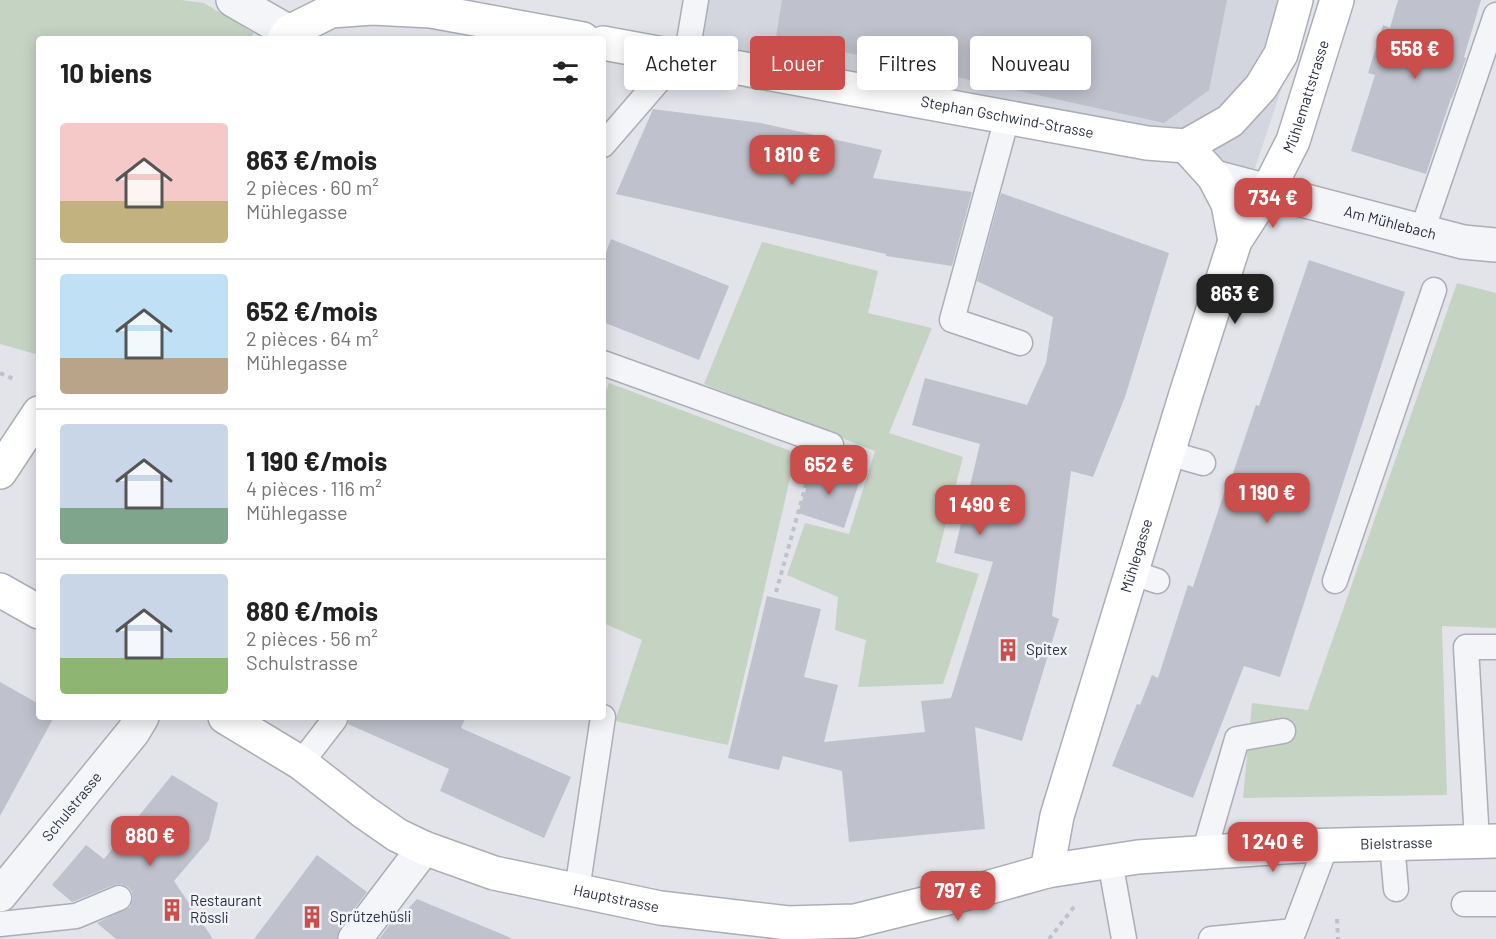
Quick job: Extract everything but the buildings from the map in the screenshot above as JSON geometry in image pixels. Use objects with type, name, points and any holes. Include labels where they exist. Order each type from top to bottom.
[{"type":"main road","points":[[1186,146],[1230,121],[1261,87],[1281,54],[1296,0]]},
{"type":"main road","name":"Mühlemattstrasse","points":[[1268,190],[1293,141],[1337,0]]},
{"type":"main road","points":[[287,35],[331,10],[372,9],[430,11],[567,36]]},
{"type":"main road","name":"Stephan Gschwind-Strasse","points":[[606,44],[624,47]]},
{"type":"main road","name":"Stephan Gschwind-Strasse","points":[[738,68],[1147,143],[1186,146]]},
{"type":"main road","name":"Mühlegasse","points":[[1186,146],[1214,177],[1228,204],[1235,241]]},
{"type":"main road","name":"Mühlegasse","points":[[1047,871],[1057,816],[1144,577],[1168,453],[1235,241],[1268,190]]},
{"type":"main road","points":[[0,472],[36,418]]},
{"type":"main road","points":[[0,590],[36,610]]},
{"type":"main road","name":"Hauptstrasse","points":[[230,720],[301,763],[397,835],[424,848],[494,873],[660,908],[854,930],[1047,871]]},
{"type":"main road","name":"Bielstrasse","points":[[1047,871],[1138,857],[1300,846],[1486,841]]},
{"type":"street","points":[[233,0],[287,35]]},
{"type":"street","name":"Am Mühlebach","points":[[1214,177],[1463,242],[1496,245]]},
{"type":"street","name":"Schulstrasse","points":[[0,895],[133,732],[140,720]]},
{"type":"street","points":[[355,939],[424,848]]},
{"type":"lane","points":[[687,36],[696,0]]},
{"type":"lane","points":[[1422,231],[1496,15]]},
{"type":"lane","points":[[606,142],[653,90]]},
{"type":"lane","points":[[1006,118],[952,320],[1020,343]]},
{"type":"lane","points":[[1335,581],[1434,290]]},
{"type":"lane","points":[[606,364],[825,442]]},
{"type":"lane","points":[[1168,453],[1203,463]]},
{"type":"lane","points":[[1486,841],[1466,647],[1496,647]]},
{"type":"lane","points":[[301,763],[334,720]]},
{"type":"lane","points":[[576,890],[602,720]]},
{"type":"lane","points":[[1204,853],[1237,739],[1283,731]]},
{"type":"lane","points":[[1392,844],[1396,889]]},
{"type":"lane","points":[[1211,939],[1294,931],[1326,846]]},
{"type":"lane","points":[[1110,861],[1124,939]]},
{"type":"lane","points":[[0,924],[76,916],[119,898]]},
{"type":"lane","points":[[1464,904],[1496,904]]},
{"type":"path","points":[[776,592],[825,442]]},
{"type":"shaded area","points":[[701,0],[1311,0],[1254,171],[875,90],[958,90],[958,36],[857,36],[857,86],[845,84],[845,36],[750,36],[750,63],[738,61],[738,36],[695,36]]},
{"type":"green space","points":[[0,0],[181,0],[204,3],[254,33],[252,36],[36,36],[36,354],[0,344]]},
{"type":"green space","points":[[762,242],[878,271],[868,313],[932,328],[889,433],[963,457],[936,562],[979,574],[943,684],[858,687],[866,640],[835,630],[838,597],[787,575],[805,523],[849,534],[875,451],[704,384]]},
{"type":"green space","points":[[1457,283],[1496,293],[1496,628],[1442,626],[1447,795],[1243,798],[1252,703],[1308,710]]},
{"type":"green space","points":[[609,383],[796,453],[728,745],[615,721],[642,640],[606,624],[606,392]]},
{"type":"place","name":"Spitex","points":[[1008,650]]},
{"type":"place","name":"Restaurant Rössli","points":[[172,910]]},
{"type":"place","name":"Sprützehüsli","points":[[312,917]]}]
